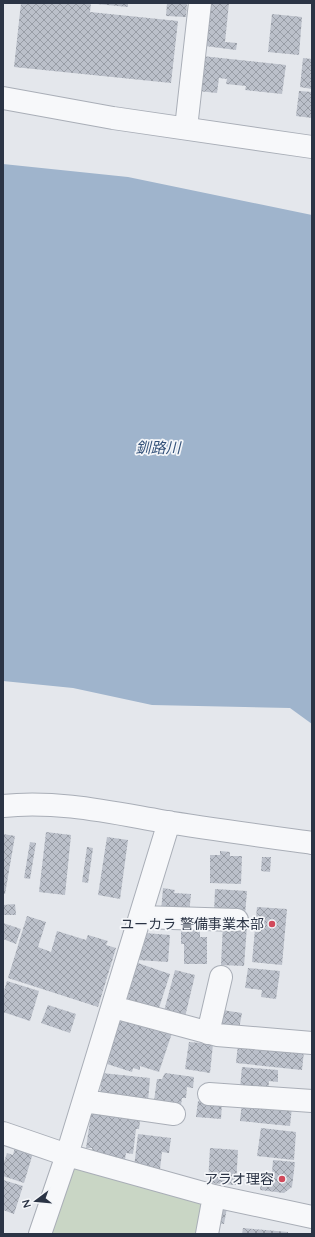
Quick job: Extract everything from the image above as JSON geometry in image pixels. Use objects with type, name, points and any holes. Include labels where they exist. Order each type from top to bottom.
[{"type":"street","points":[[186,128],[200,3]]},
{"type":"street","points":[[3,98],[113,118],[312,147]]},
{"type":"street","points":[[3,806],[24,804],[83,808],[312,843]]},
{"type":"street","points":[[40,1234],[84,1101],[169,822]]},
{"type":"street","points":[[140,917],[238,920]]},
{"type":"street","points":[[208,1033],[222,977]]},
{"type":"street","points":[[112,1007],[217,1036],[312,1043]]},
{"type":"street","points":[[209,1094],[312,1101]]},
{"type":"street","points":[[84,1101],[174,1114]]},
{"type":"street","points":[[3,1133],[67,1155],[214,1196],[312,1217]]},
{"type":"street","points":[[207,1234],[214,1196]]},
{"type":"green space","points":[[71,1162],[209,1204],[203,1234],[46,1234]]},
{"type":"water","name":"釧路川","points":[[3,164],[128,177],[312,215],[312,724],[290,708],[152,705],[73,688],[3,681]]},
{"type":"building","points":[[21,3],[91,3],[90,12],[178,21],[171,83],[14,67]]},
{"type":"building","points":[[128,3],[128,7],[97,4]]},
{"type":"building","points":[[167,3],[187,3],[186,17],[166,16]]},
{"type":"building","points":[[210,3],[229,3],[225,42],[237,43],[236,50],[205,46]]},
{"type":"building","points":[[272,14],[302,17],[299,55],[268,52]]},
{"type":"building","points":[[202,56],[286,65],[282,94],[245,90],[246,86],[226,84],[227,79],[219,78],[217,93],[198,91]]},
{"type":"building","points":[[303,58],[312,59],[312,89],[300,87]]},
{"type":"building","points":[[299,91],[312,92],[312,118],[296,116]]},
{"type":"building","points":[[46,832],[71,835],[65,895],[39,892]]},
{"type":"building","points":[[3,834],[15,836],[5,894],[3,894]]},
{"type":"building","points":[[107,837],[128,840],[120,899],[98,895]]},
{"type":"building","points":[[30,842],[36,843],[30,879],[24,878]]},
{"type":"building","points":[[87,847],[93,848],[88,883],[82,882]]},
{"type":"building","points":[[220,851],[230,852],[230,856],[242,856],[241,884],[210,883],[210,855],[220,855]]},
{"type":"building","points":[[262,857],[271,857],[270,872],[261,871]]},
{"type":"building","points":[[163,888],[175,890],[174,893],[191,894],[189,914],[161,912]]},
{"type":"building","points":[[215,889],[247,891],[245,915],[214,913]]},
{"type":"building","points":[[15,904],[16,915],[3,915],[3,905]]},
{"type":"building","points":[[257,907],[287,909],[282,965],[252,962]]},
{"type":"building","points":[[27,916],[46,922],[38,947],[51,952],[57,931],[86,940],[88,935],[108,941],[106,945],[116,948],[98,1007],[8,978]]},
{"type":"building","points":[[3,923],[21,929],[16,944],[3,939]]},
{"type":"building","points":[[223,924],[247,926],[244,966],[221,965]]},
{"type":"building","points":[[181,930],[200,931],[200,937],[207,937],[207,964],[184,964],[184,944],[181,944]]},
{"type":"building","points":[[145,933],[170,935],[168,962],[138,960],[139,945],[144,946]]},
{"type":"building","points":[[132,961],[170,974],[159,1008],[138,1002],[137,1006],[123,1001]]},
{"type":"building","points":[[248,968],[280,971],[276,999],[261,997],[262,990],[245,988]]},
{"type":"building","points":[[175,970],[195,975],[185,1017],[164,1011]]},
{"type":"building","points":[[7,981],[39,991],[30,1021],[3,1012],[3,994]]},
{"type":"building","points":[[48,1005],[76,1014],[70,1033],[41,1023]]},
{"type":"building","points":[[222,1010],[242,1013],[239,1029],[219,1025]]},
{"type":"building","points":[[117,1015],[172,1033],[159,1072],[140,1066],[140,1070],[133,1068],[132,1072],[107,1064],[110,1057],[105,1056]]},
{"type":"building","points":[[189,1042],[213,1044],[210,1073],[185,1069]]},
{"type":"building","points":[[238,1044],[304,1051],[302,1070],[236,1063]]},
{"type":"building","points":[[242,1067],[278,1070],[278,1082],[269,1081],[268,1091],[240,1088]]},
{"type":"building","points":[[102,1073],[150,1078],[148,1101],[100,1095]]},
{"type":"building","points":[[165,1073],[194,1077],[193,1088],[187,1087],[186,1098],[182,1098],[181,1105],[154,1101],[157,1079],[162,1079]]},
{"type":"building","points":[[198,1101],[222,1103],[221,1119],[196,1117]]},
{"type":"building","points":[[242,1102],[292,1107],[290,1126],[240,1121]]},
{"type":"building","points":[[92,1107],[141,1113],[139,1129],[136,1129],[133,1154],[126,1153],[125,1159],[106,1156],[106,1154],[92,1152],[92,1148],[86,1148]]},
{"type":"building","points":[[261,1128],[296,1132],[294,1160],[257,1156]]},
{"type":"building","points":[[138,1134],[171,1138],[169,1153],[162,1152],[160,1169],[134,1167]]},
{"type":"building","points":[[15,1147],[33,1153],[24,1183],[3,1176],[3,1165],[7,1153],[13,1155]]},
{"type":"building","points":[[210,1148],[238,1150],[236,1185],[208,1183]]},
{"type":"building","points":[[273,1160],[295,1162],[292,1187],[284,1193],[260,1190],[262,1172],[272,1173]]},
{"type":"building","points":[[3,1180],[23,1186],[14,1214],[3,1210]]},
{"type":"building","points":[[216,1206],[227,1208],[224,1224],[213,1223]]},
{"type":"building","points":[[243,1228],[288,1232],[288,1234],[242,1234]]},
{"type":"place","name":"ユーカラ 警備事業本部","points":[[272,924]]},
{"type":"place","name":"アラオ理容","points":[[282,1179]]}]
